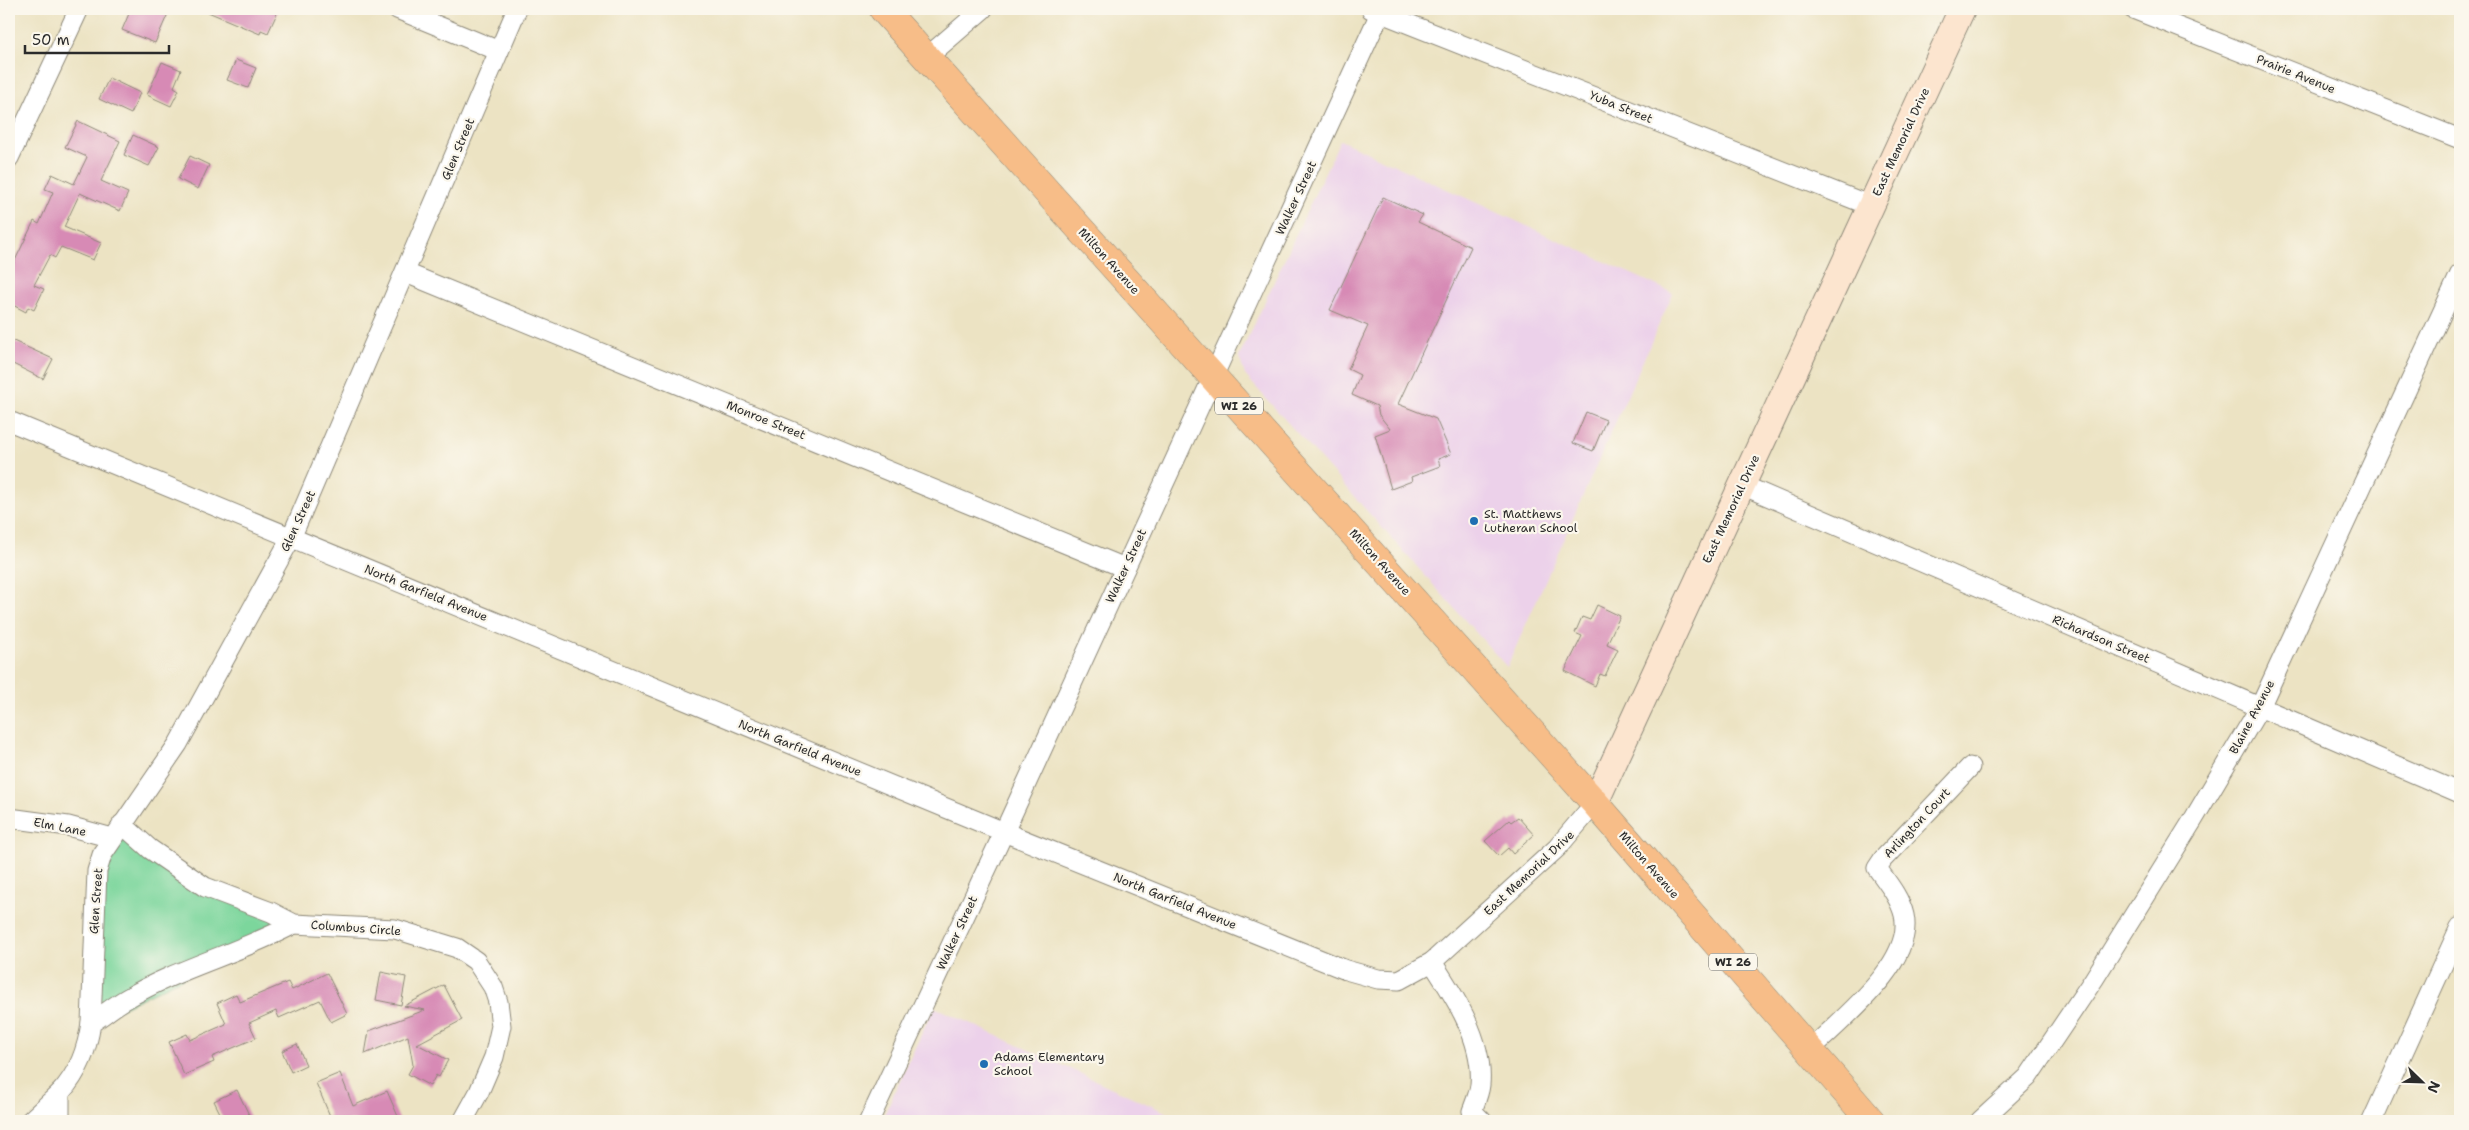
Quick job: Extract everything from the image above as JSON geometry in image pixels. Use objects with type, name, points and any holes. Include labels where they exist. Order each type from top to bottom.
[{"type":"main road","name":"Milton Avenue","points":[[883,9],[1595,803],[1871,1121]]},
{"type":"main road","name":"East Memorial Drive","points":[[1595,803],[1962,9]]},
{"type":"street","points":[[9,158],[79,9]]},
{"type":"street","points":[[397,9],[499,51]]},
{"type":"street","name":"Glen Street","points":[[91,1023],[97,871],[102,855],[178,744],[292,538],[518,9]]},
{"type":"street","points":[[926,58],[983,9]]},
{"type":"street","name":"Prairie Avenue","points":[[2133,9],[2460,139]]},
{"type":"street","name":"Yuba Street","points":[[1378,10],[1871,206]]},
{"type":"street","name":"Walker Street","points":[[869,1121],[1214,377],[1378,10]]},
{"type":"street","name":"Monroe Street","points":[[406,273],[1125,568]]},
{"type":"street","name":"Blaine Avenue","points":[[1980,1121],[2028,1077],[2094,979],[2193,820],[2260,707],[2460,274]]},
{"type":"street","name":"North Garfield Avenue","points":[[9,420],[1004,832],[1346,970],[1370,977],[1399,980],[1432,962]]},
{"type":"street","name":"Richardson Street","points":[[1742,485],[2460,793]]},
{"type":"street","name":"Arlington Court","points":[[1809,1051],[1876,985],[1894,961],[1901,947],[1905,924],[1904,913],[1877,868],[1883,859],[1970,767]]},
{"type":"street","name":"East Memorial Drive","points":[[1432,962],[1557,848],[1595,803]]},
{"type":"street","name":"Elm Lane","points":[[9,818],[117,831]]},
{"type":"street","name":"Columbus Circle","points":[[117,831],[150,849],[204,887],[271,912],[294,924]]},
{"type":"street","name":"Columbus Circle","points":[[91,1023],[126,999],[197,966],[265,939],[294,924],[341,924],[395,929],[457,948],[476,961],[493,987],[498,1002],[501,1026],[494,1057],[479,1092],[463,1121]]},
{"type":"street","points":[[2372,1121],[2460,927]]},
{"type":"street","points":[[1432,962],[1452,992],[1475,1043],[1480,1065],[1480,1087],[1474,1118]]},
{"type":"street","points":[[30,1121],[74,1078],[88,1046],[91,1023]]},
{"type":"street","points":[[60,1093],[60,1121]]},
{"type":"shaded area","name":"St. Matthews Lutheran School","points":[[1340,140],[1673,293],[1507,667],[1245,375],[1239,357]]},
{"type":"shaded area","name":"Adams Elementary School","points":[[934,1007],[1185,1121],[881,1121]]},
{"type":"green space","points":[[122,824],[150,849],[294,924],[91,1023],[97,871]]},
{"type":"building","points":[[131,9],[170,9],[155,43],[122,30]]},
{"type":"building","points":[[201,9],[279,9],[268,33],[261,30],[260,34]]},
{"type":"building","points":[[236,60],[256,68],[248,88],[227,80]]},
{"type":"building","points":[[162,62],[181,70],[174,87],[179,90],[171,106],[147,95]]},
{"type":"building","points":[[109,78],[140,93],[131,114],[99,99]]},
{"type":"building","points":[[78,121],[120,141],[101,181],[128,193],[120,211],[80,193],[64,227],[101,243],[93,260],[61,247],[55,258],[50,255],[34,285],[44,289],[34,310],[28,307],[26,312],[9,303],[9,273],[34,221],[39,224],[53,192],[45,189],[52,174],[74,184],[87,157],[65,147]]},
{"type":"building","points":[[133,135],[159,147],[149,166],[124,155]]},
{"type":"building","points":[[190,156],[209,165],[198,189],[178,179]]},
{"type":"building","points":[[1383,197],[1423,215],[1418,222],[1471,247],[1398,404],[1436,419],[1451,454],[1438,459],[1440,466],[1411,477],[1412,481],[1391,489],[1375,435],[1390,429],[1379,415],[1377,406],[1352,395],[1360,375],[1348,369],[1368,326],[1330,310]]},
{"type":"building","points":[[9,339],[53,359],[43,379],[9,362]]},
{"type":"building","points":[[1586,412],[1606,420],[1593,451],[1573,443]]},
{"type":"building","points":[[1597,605],[1620,616],[1607,644],[1618,649],[1605,676],[1600,674],[1595,686],[1565,671],[1582,636],[1575,633],[1582,617],[1590,620]]},
{"type":"building","points":[[1518,817],[1534,835],[1513,854],[1508,848],[1499,856],[1485,841],[1509,820],[1511,822]]},
{"type":"building","points":[[381,972],[406,977],[401,1005],[376,1000]]},
{"type":"building","points":[[327,973],[347,1014],[331,1022],[320,1000],[279,1018],[276,1011],[249,1023],[256,1038],[212,1057],[214,1062],[184,1075],[169,1042],[187,1034],[190,1040],[226,1024],[217,1003],[236,994],[240,1002],[288,982],[292,990]]},
{"type":"building","points":[[444,985],[462,1020],[417,1044],[448,1060],[439,1077],[436,1075],[430,1086],[408,1074],[413,1065],[408,1036],[365,1054],[369,1031],[425,1010],[404,1006]]},
{"type":"building","points":[[297,1044],[306,1065],[291,1072],[282,1051]]},
{"type":"building","points":[[340,1073],[353,1106],[387,1091],[400,1121],[318,1121],[330,1116],[316,1083]]},
{"type":"building","points":[[237,1090],[252,1121],[224,1121],[214,1101]]},
{"type":"place","name":"St. Matthews Lutheran School","points":[[1474,521]]},
{"type":"place","name":"Adams Elementary School","points":[[984,1064]]}]
